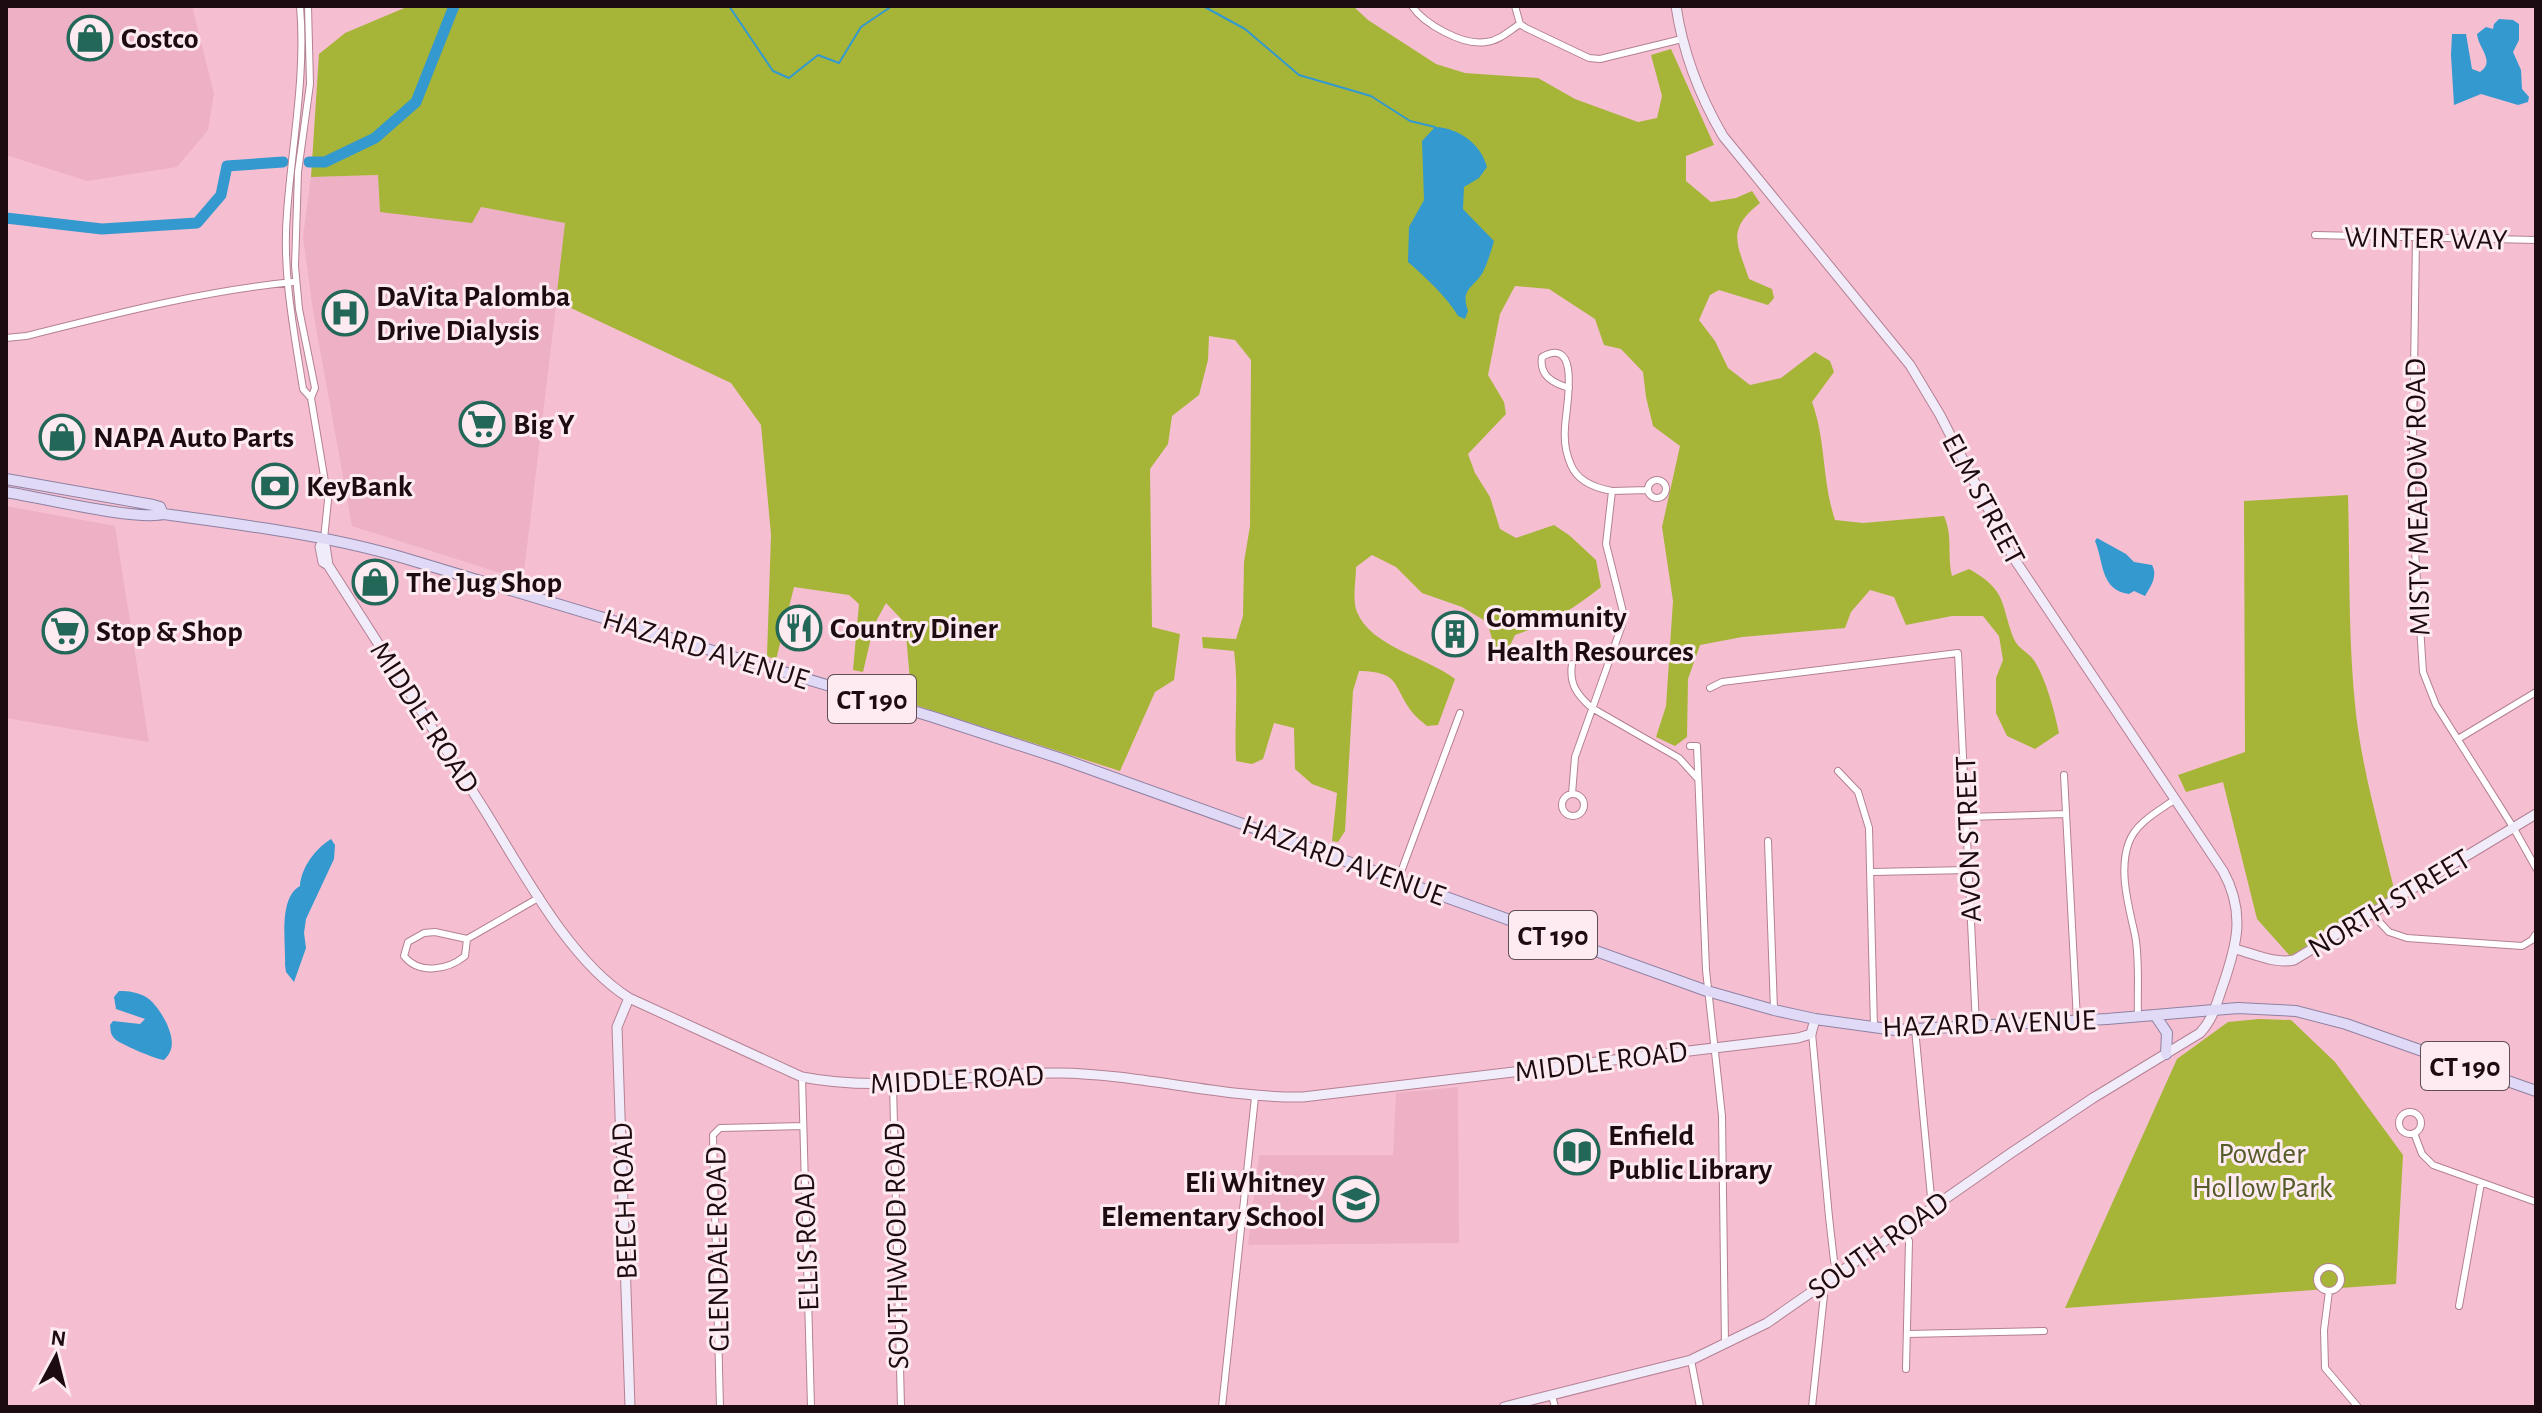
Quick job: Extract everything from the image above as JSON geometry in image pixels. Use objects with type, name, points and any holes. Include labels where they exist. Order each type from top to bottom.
[{"type":"main road","name":"HAZARD AVENUE","points":[[6,479],[157,506],[163,514]]},
{"type":"main road","name":"HAZARD AVENUE","points":[[6,492],[324,539],[394,555],[991,736],[1131,782],[1707,991],[1774,1010],[1874,1028],[1915,1029],[2274,1009],[2319,1016],[2536,1091]]},
{"type":"main road","points":[[60,501],[72,495],[86,494]]},
{"type":"main road","points":[[2155,1015],[2167,1033],[2166,1054]]},
{"type":"street","points":[[300,6],[301,89],[293,194],[299,309],[315,388],[311,398],[328,504],[324,539]]},
{"type":"street","points":[[308,6],[310,54],[307,118],[286,215],[289,282],[303,389],[311,398]]},
{"type":"street","points":[[1412,6],[1433,26],[1473,42],[1492,41],[1520,24]]},
{"type":"street","points":[[1515,6],[1520,24],[1595,59],[1682,39]]},
{"type":"street","name":"ELM STREET","points":[[1676,6],[1682,39],[1700,91],[1723,136],[1910,365],[1940,415],[2013,557],[2232,887],[2238,930],[2215,1010]]},
{"type":"street","points":[[302,55],[310,54]]},
{"type":"street","name":"WINTER WAY","points":[[2315,235],[2536,240]]},
{"type":"street","name":"MISTY MEADOW ROAD","points":[[2416,238],[2412,505],[2420,654],[2428,688],[2536,868]]},
{"type":"street","points":[[6,338],[26,336],[180,299],[297,281]]},
{"type":"street","points":[[1569,388],[1544,375],[1542,357],[1549,353],[1558,354],[1565,359],[1570,373],[1569,388],[1564,429],[1571,466],[1579,477],[1596,489],[1648,490]]},
{"type":"street","points":[[1572,794],[1575,757],[1622,625],[1623,612],[1606,544],[1612,491]]},
{"type":"street","name":"MIDDLE ROAD","points":[[324,539],[328,565],[584,962],[629,998],[802,1077],[830,1083],[893,1084],[1063,1073],[1255,1097],[1303,1097],[1798,1038],[1812,1032]]},
{"type":"street","name":"AVON STREET","points":[[1710,688],[1722,682],[1958,653],[1976,1026]]},
{"type":"street","points":[[1572,664],[1570,677],[1576,692],[1592,708],[1679,758],[1698,779]]},
{"type":"street","points":[[2458,739],[2536,692]]},
{"type":"street","points":[[1398,880],[1460,713]]},
{"type":"street","points":[[1690,746],[1697,746],[1707,991],[1723,1154],[1725,1344]]},
{"type":"street","points":[[1838,771],[1858,792],[1867,816],[1872,872],[1874,1028]]},
{"type":"street","points":[[2064,775],[2077,1020]]},
{"type":"street","points":[[2138,1016],[2135,936],[2126,890],[2128,843],[2138,826],[2174,800]]},
{"type":"street","points":[[1967,817],[2065,814]]},
{"type":"street","name":"NORTH STREET","points":[[2235,949],[2270,960],[2294,960],[2536,814]]},
{"type":"street","points":[[1768,841],[1774,1010]]},
{"type":"street","points":[[1872,872],[1968,870]]},
{"type":"street","points":[[467,939],[465,956],[449,965],[420,968],[404,956],[408,942],[424,933],[435,932],[467,939],[540,897]]},
{"type":"street","points":[[2372,914],[2389,932],[2407,938],[2522,946],[2536,934]]},
{"type":"street","name":"BEECH ROAD","points":[[629,998],[617,1027],[630,1407]]},
{"type":"street","name":"SOUTH ROAD","points":[[1504,1407],[1691,1360],[1767,1323],[2093,1098],[2200,1033],[2212,1021],[2215,1010]]},
{"type":"street","points":[[1815,1019],[1812,1032],[1829,1217],[1834,1261],[1839,1272]]},
{"type":"street","points":[[1915,1029],[1929,1181],[1935,1205]]},
{"type":"street","name":"ELLIS ROAD","points":[[802,1077],[811,1407]]},
{"type":"street","name":"SOUTHWOOD ROAD","points":[[893,1084],[901,1407]]},
{"type":"street","points":[[1222,1407],[1255,1097]]},
{"type":"street","name":"GLENDALE ROAD","points":[[720,1407],[713,1135],[720,1128],[803,1126]]},
{"type":"street","points":[[2414,1133],[2422,1154],[2433,1165],[2536,1202]]},
{"type":"street","points":[[2459,1306],[2481,1183]]},
{"type":"street","points":[[1902,1228],[1909,1241],[1906,1369]]},
{"type":"street","points":[[1812,1407],[1824,1295],[1820,1286]]},
{"type":"street","points":[[2329,1291],[2324,1330],[2325,1368],[2358,1407]]},
{"type":"street","points":[[1907,1334],[2044,1331]]},
{"type":"street","points":[[1691,1360],[1700,1407]]},
{"type":"street","points":[[1552,1396],[1555,1407]]},
{"type":"shaded area","points":[[6,6],[192,6],[214,94],[208,130],[177,167],[87,181],[6,155]]},
{"type":"shaded area","points":[[378,175],[380,212],[481,207],[566,223],[523,580],[352,526],[313,311],[303,237],[311,177]]},
{"type":"shaded area","points":[[6,506],[115,526],[149,742],[6,718]]},
{"type":"shaded area","name":"Eli Whitney Elementary School","points":[[1458,1087],[1459,1243],[1248,1245],[1259,1155],[1393,1155],[1396,1093]]},
{"type":"green space","points":[[409,6],[1353,6],[1368,20],[1436,64],[1465,73],[1538,78],[1575,99],[1638,122],[1657,118],[1662,96],[1651,55],[1671,49],[1714,145],[1686,156],[1686,181],[1711,202],[1736,198],[1752,191],[1760,203],[1742,221],[1738,229],[1738,246],[1749,279],[1772,289],[1774,298],[1768,305],[1719,290],[1710,295],[1699,320],[1715,341],[1728,368],[1750,385],[1781,378],[1815,352],[1830,361],[1834,372],[1812,402],[1835,520],[1863,523],[1944,516],[1952,576],[1969,569],[1997,591],[2016,642],[2033,659],[2043,678],[2059,733],[2035,749],[2007,736],[1996,713],[1996,678],[2003,660],[1999,636],[1983,616],[1952,616],[1906,625],[1894,597],[1870,590],[1851,612],[1845,628],[1742,637],[1700,645],[1688,679],[1687,737],[1675,746],[1656,737],[1666,706],[1673,601],[1662,527],[1680,446],[1653,426],[1643,372],[1621,349],[1604,345],[1595,319],[1549,289],[1515,286],[1500,314],[1488,375],[1504,402],[1506,414],[1468,454],[1475,473],[1490,497],[1500,529],[1516,538],[1554,525],[1596,560],[1601,587],[1560,615],[1515,635],[1508,650],[1495,648],[1487,622],[1462,607],[1422,593],[1396,567],[1372,555],[1356,567],[1355,602],[1364,624],[1387,643],[1455,679],[1438,725],[1427,726],[1412,712],[1389,677],[1359,671],[1353,691],[1345,831],[1338,842],[1332,841],[1337,793],[1312,784],[1295,769],[1294,728],[1274,723],[1263,759],[1252,764],[1236,761],[1234,651],[1203,648],[1202,637],[1236,639],[1243,616],[1244,562],[1250,526],[1251,360],[1235,340],[1209,336],[1208,360],[1199,395],[1172,416],[1168,444],[1150,469],[1152,627],[1180,634],[1174,680],[1155,692],[1120,771],[912,704],[905,623],[886,603],[874,625],[863,672],[853,670],[859,604],[849,595],[794,587],[776,660],[767,656],[771,535],[761,425],[731,383],[556,301],[565,223],[481,207],[472,223],[380,212],[378,175],[311,177],[319,54],[345,33]]},
{"type":"green space","points":[[2348,495],[2350,632],[2356,714],[2368,781],[2395,893],[2290,956],[2257,919],[2223,782],[2186,792],[2178,775],[2245,752],[2244,501]]},
{"type":"green space","name":"Powder Hollow Park","points":[[2291,1020],[2335,1062],[2403,1155],[2396,1284],[2065,1308],[2177,1059],[2228,1022]]},
{"type":"water","points":[[2499,19],[2513,20],[2519,24],[2519,40],[2513,52],[2521,70],[2522,89],[2529,97],[2528,102],[2518,105],[2481,94],[2454,105],[2452,34],[2466,34],[2472,69],[2480,72],[2485,68],[2486,59],[2477,34],[2486,27],[2493,29]]},
{"type":"water","points":[[1435,127],[1452,130],[1468,139],[1480,151],[1487,167],[1479,178],[1464,187],[1463,209],[1494,241],[1483,272],[1467,293],[1465,319],[1458,316],[1442,295],[1408,262],[1409,227],[1424,200],[1422,141]]},
{"type":"water","points":[[2097,538],[2134,562],[2152,565],[2154,577],[2145,596],[2134,591],[2129,594],[2120,591],[2108,581],[2095,541]]},
{"type":"water","points":[[331,839],[335,845],[334,859],[306,919],[306,948],[294,982],[285,965],[286,910],[310,860]]},
{"type":"water","points":[[119,991],[146,997],[161,1013],[172,1043],[164,1060],[130,1047],[113,1036],[110,1025],[113,1021],[140,1024],[145,1019],[116,1009],[114,997]]},
{"type":"waterway","points":[[309,162],[325,162],[375,138],[416,102],[454,6]]},
{"type":"waterway","points":[[729,6],[773,71],[789,78],[818,55],[839,63],[861,27],[892,6]]},
{"type":"waterway","points":[[1203,6],[1245,29],[1299,75],[1371,96],[1410,121],[1436,129]]},
{"type":"waterway","points":[[6,218],[102,229],[197,223],[221,195],[227,166],[283,162]]},
{"type":"place","name":"Costco","points":[[90,38]]},
{"type":"place","name":"DaVita Palomba Drive Dialysis","points":[[345,313]]},
{"type":"place","name":"Big Y","points":[[482,424]]},
{"type":"place","name":"NAPA Auto Parts","points":[[62,437]]},
{"type":"place","name":"KeyBank","points":[[275,486]]},
{"type":"place","name":"The Jug Shop","points":[[375,582]]},
{"type":"place","name":"Country Diner","points":[[799,628]]},
{"type":"place","name":"Stop & Shop","points":[[65,631]]},
{"type":"place","name":"Community Health Resources","points":[[1455,634]]},
{"type":"place","name":"Enfield Public Library","points":[[1577,1152]]},
{"type":"place","name":"Eli Whitney Elementary School","points":[[1356,1199]]}]
